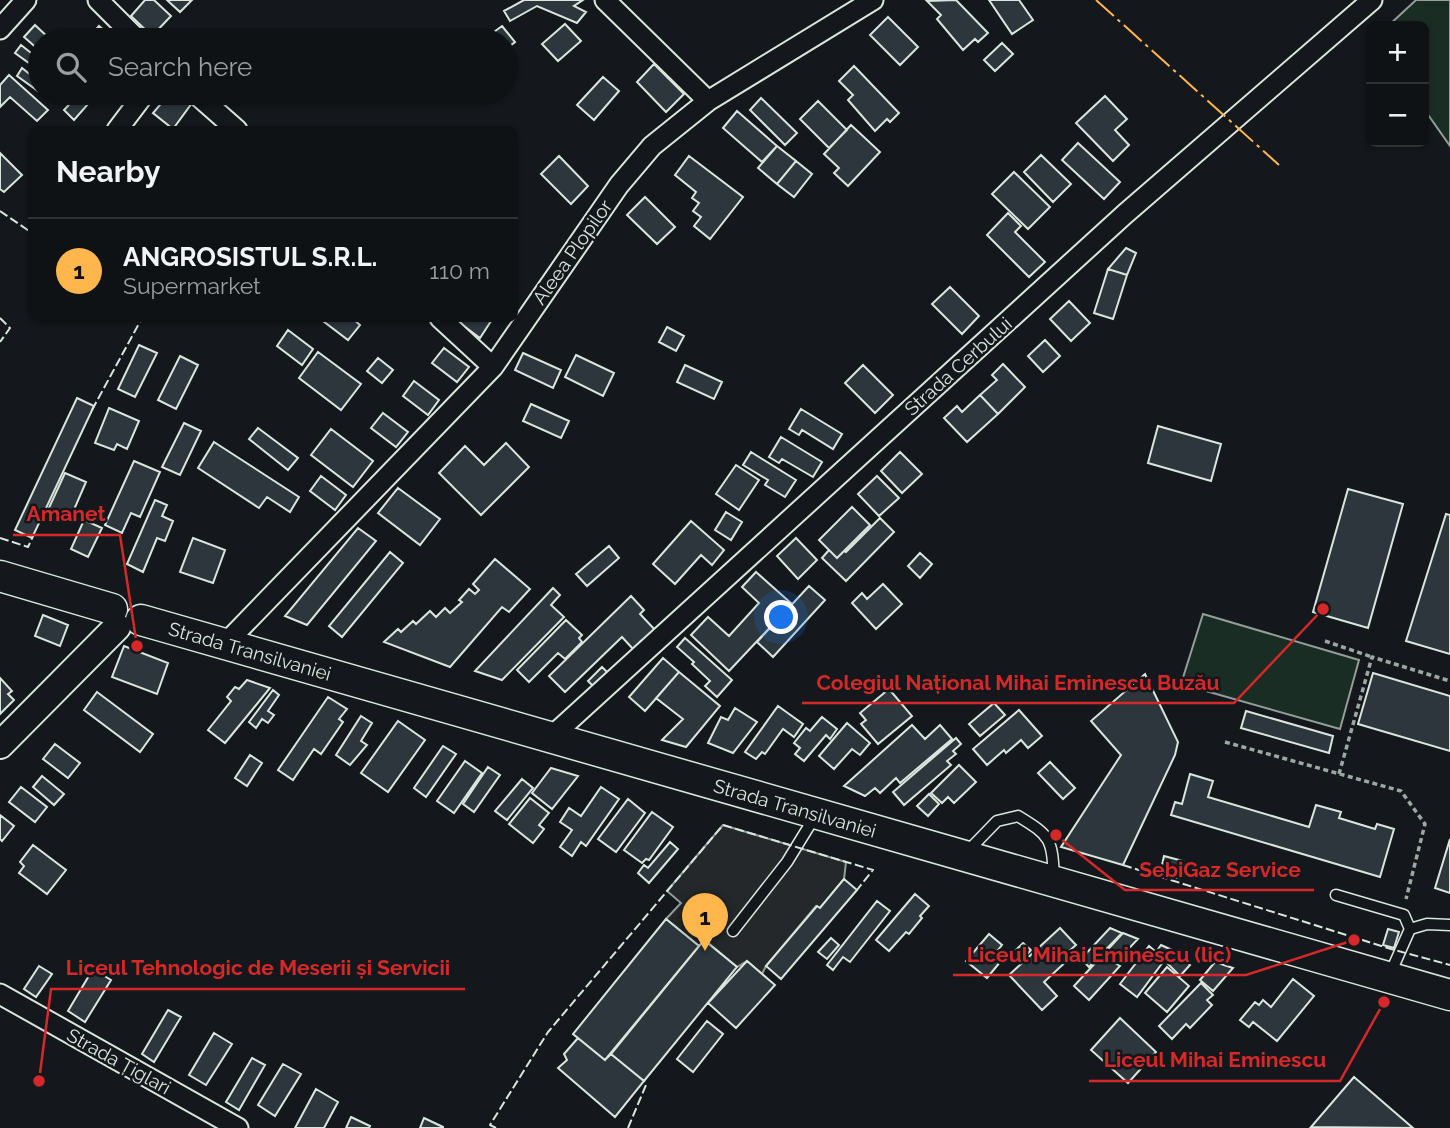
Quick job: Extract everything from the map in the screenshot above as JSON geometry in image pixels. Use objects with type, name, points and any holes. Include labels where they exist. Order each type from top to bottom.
[{"type":"main road","name":"Strada Transilvaniei","points":[[0,576],[123,619],[225,643],[1450,995]]},
{"type":"main road","points":[[0,745],[123,619]]},
{"type":"street","points":[[0,29],[26,0]]},
{"type":"street","points":[[604,0],[708,101]]},
{"type":"street","name":"Aleea Plopilor","points":[[225,643],[493,368],[635,164],[663,137],[708,101],[873,0]]},
{"type":"street","name":"Strada Cerbului","points":[[550,738],[1125,214],[1372,0]]},
{"type":"street","points":[[108,3],[128,28]]},
{"type":"street","points":[[120,126],[136,105]]},
{"type":"street","points":[[209,105],[232,126]]},
{"type":"street","points":[[444,322],[493,368]]},
{"type":"street","name":"Strada Țiglari","points":[[0,994],[238,1128]]},
{"type":"lane","points":[[733,931],[787,862],[816,814]]},
{"type":"lane","points":[[963,856],[997,821],[1018,816],[1043,832],[1053,849],[1054,882]]},
{"type":"lane","points":[[1336,895],[1427,924]]},
{"type":"lane","points":[[1388,977],[1410,929],[1404,915]]},
{"type":"lane","points":[[1410,929],[1427,924],[1450,925]]},
{"type":"path","points":[[1325,641],[1450,681]]},
{"type":"path","points":[[1339,774],[1372,657]]},
{"type":"path","points":[[1225,742],[1401,791],[1425,824],[1404,915]]},
{"type":"green space","points":[[1416,0],[1450,0],[1450,146],[1429,116],[1429,21],[1393,21]]},
{"type":"green space","points":[[1203,614],[1359,660],[1340,729],[1181,684]]},
{"type":"shaded area","points":[[723,825],[846,862],[844,879],[820,908],[816,906],[762,974],[747,961],[737,967],[705,940],[699,946],[666,919],[681,903],[667,891]]},
{"type":"building","points":[[145,0],[154,0],[171,16],[160,28],[144,28],[131,16]]},
{"type":"building","points":[[167,0],[192,0],[180,12]]},
{"type":"building","points":[[524,0],[583,0],[574,6],[586,12],[577,23],[537,6],[510,21],[504,11]]},
{"type":"building","points":[[956,0],[988,33],[978,42],[975,39],[963,50],[937,19],[941,15],[927,1]]},
{"type":"building","points":[[989,0],[1019,0],[1033,20],[1012,34]]},
{"type":"building","points":[[888,17],[918,47],[900,65],[870,35]]},
{"type":"building","points":[[565,24],[581,41],[558,61],[542,44]]},
{"type":"building","points":[[1002,43],[1013,54],[995,71],[984,60]]},
{"type":"building","points":[[21,45],[28,51],[28,62],[15,53]]},
{"type":"building","points":[[654,64],[684,94],[666,112],[637,82]]},
{"type":"building","points":[[854,66],[899,113],[890,122],[887,119],[875,131],[848,100],[853,95],[839,81]]},
{"type":"building","points":[[22,68],[28,73],[28,84],[17,76]]},
{"type":"building","points":[[9,75],[28,92],[28,105],[42,105],[48,110],[37,121],[10,97],[0,107],[0,85]]},
{"type":"building","points":[[603,77],[619,91],[594,120],[577,105]]},
{"type":"building","points":[[1105,96],[1127,119],[1115,130],[1129,145],[1113,161],[1076,123]]},
{"type":"building","points":[[761,98],[797,133],[785,145],[750,110]]},
{"type":"building","points":[[818,101],[847,130],[829,148],[800,119]]},
{"type":"building","points":[[69,105],[87,105],[74,120],[64,110]]},
{"type":"building","points":[[160,105],[191,105],[175,126],[169,126],[153,113]]},
{"type":"building","points":[[737,111],[777,146],[762,162],[723,128]]},
{"type":"building","points":[[851,125],[880,152],[848,186],[834,173],[839,168],[824,154]]},
{"type":"building","points":[[1078,143],[1120,182],[1104,199],[1062,160]]},
{"type":"building","points":[[777,146],[796,161],[777,184],[758,168]]},
{"type":"building","points":[[0,153],[22,175],[4,192],[0,189]]},
{"type":"building","points":[[1041,155],[1071,184],[1053,202],[1024,172]]},
{"type":"building","points":[[559,156],[588,186],[571,204],[541,174]]},
{"type":"building","points":[[689,156],[743,197],[710,239],[694,226],[701,217],[693,211],[699,203],[692,198],[696,192],[675,175]]},
{"type":"building","points":[[796,161],[812,174],[794,197],[777,184]]},
{"type":"building","points":[[1014,172],[1050,207],[1028,229],[992,194]]},
{"type":"building","points":[[645,197],[675,227],[657,244],[627,215]]},
{"type":"building","points":[[1008,213],[1021,226],[1015,232],[1045,262],[1029,277],[987,235]]},
{"type":"building","points":[[1126,248],[1136,253],[1127,275],[1108,269]]},
{"type":"building","points":[[1108,269],[1127,275],[1113,319],[1094,313]]},
{"type":"building","points":[[950,287],[979,316],[962,334],[932,304]]},
{"type":"building","points":[[1069,301],[1090,323],[1071,341],[1050,319]]},
{"type":"building","points":[[324,322],[357,322],[360,325],[348,340]]},
{"type":"building","points":[[458,322],[490,322],[480,338]]},
{"type":"building","points":[[667,327],[684,336],[676,351],[659,342]]},
{"type":"building","points":[[288,330],[313,349],[302,365],[277,346]]},
{"type":"building","points":[[1045,340],[1060,356],[1043,372],[1028,356]]},
{"type":"building","points":[[139,345],[157,353],[135,397],[118,389]]},
{"type":"building","points":[[444,348],[469,367],[457,382],[432,363]]},
{"type":"building","points":[[318,352],[361,384],[341,410],[299,378]]},
{"type":"building","points":[[523,353],[561,370],[553,388],[515,370]]},
{"type":"building","points":[[576,355],[614,373],[603,396],[565,377]]},
{"type":"building","points":[[180,356],[198,365],[176,409],[158,400]]},
{"type":"building","points":[[378,358],[393,370],[382,383],[367,371]]},
{"type":"building","points":[[1003,364],[1025,387],[998,414],[980,395],[997,380],[992,375]]},
{"type":"building","points":[[685,365],[722,382],[714,399],[677,382]]},
{"type":"building","points":[[863,365],[893,395],[875,413],[845,383]]},
{"type":"building","points":[[414,381],[439,400],[428,415],[403,396]]},
{"type":"building","points":[[980,395],[998,414],[967,442],[944,418],[957,406],[962,412]]},
{"type":"building","points":[[77,398],[94,406],[32,538],[15,530]]},
{"type":"building","points":[[531,404],[569,421],[561,438],[523,421]]},
{"type":"building","points":[[109,408],[139,421],[127,449],[117,444],[114,450],[95,443]]},
{"type":"building","points":[[801,409],[842,434],[833,449],[802,430],[799,435],[789,429]]},
{"type":"building","points":[[383,413],[408,432],[396,447],[371,428]]},
{"type":"building","points":[[184,423],[201,431],[180,475],[162,467]]},
{"type":"building","points":[[1158,426],[1221,444],[1211,481],[1148,463]]},
{"type":"building","points":[[258,428],[298,458],[288,470],[249,439]]},
{"type":"building","points":[[331,429],[373,461],[353,487],[311,455]]},
{"type":"building","points":[[781,437],[822,462],[813,477],[782,459],[779,463],[769,457]]},
{"type":"building","points":[[214,442],[299,497],[290,512],[267,497],[259,508],[198,468]]},
{"type":"building","points":[[506,443],[529,467],[481,515],[439,473],[465,446],[484,465]]},
{"type":"building","points":[[751,452],[796,480],[785,497],[765,485],[768,480],[743,465]]},
{"type":"building","points":[[900,452],[922,474],[902,493],[881,471]]},
{"type":"building","points":[[134,461],[160,472],[140,517],[131,513],[122,533],[105,525]]},
{"type":"building","points":[[736,465],[759,480],[739,510],[716,494]]},
{"type":"building","points":[[65,473],[86,482],[73,512],[66,509],[63,517],[48,510]]},
{"type":"building","points":[[321,476],[346,495],[335,510],[310,491]]},
{"type":"building","points":[[877,476],[899,498],[879,516],[858,494]]},
{"type":"building","points":[[398,488],[440,519],[420,545],[378,513]]},
{"type":"building","points":[[1348,489],[1403,504],[1368,628],[1313,612]]},
{"type":"building","points":[[155,500],[167,505],[162,516],[173,521],[165,541],[157,538],[143,572],[127,564]]},
{"type":"building","points":[[852,507],[870,525],[837,558],[819,540]]},
{"type":"building","points":[[726,512],[742,522],[731,540],[715,530]]},
{"type":"building","points":[[1446,514],[1450,515],[1450,654],[1406,641]]},
{"type":"building","points":[[880,518],[894,532],[846,581],[822,558],[829,550],[837,558],[846,552]]},
{"type":"building","points":[[84,520],[102,528],[88,557],[71,549]]},
{"type":"building","points":[[691,521],[724,550],[712,565],[701,555],[675,584],[653,564]]},
{"type":"building","points":[[358,528],[376,541],[307,625],[285,616]]},
{"type":"building","points":[[193,538],[225,550],[213,583],[180,572]]},
{"type":"building","points":[[796,538],[817,560],[798,579],[777,556]]},
{"type":"building","points":[[609,546],[619,558],[587,586],[576,574]]},
{"type":"building","points":[[390,552],[403,563],[342,637],[329,626]]},
{"type":"building","points":[[920,553],[932,564],[920,578],[908,566]]},
{"type":"building","points":[[495,559],[530,589],[509,612],[502,607],[450,667],[384,642],[398,629],[401,632],[413,621],[416,624],[430,611],[436,617],[445,608],[450,613],[462,602],[459,600],[469,589],[475,594],[479,590],[473,584]]},
{"type":"building","points":[[756,572],[792,604],[729,671],[691,635],[708,617],[729,636],[759,603],[742,587]]},
{"type":"building","points":[[883,584],[902,604],[876,629],[852,603],[862,593],[867,599]]},
{"type":"building","points":[[809,586],[825,600],[773,657],[757,642]]},
{"type":"building","points":[[553,588],[560,595],[551,605],[564,617],[502,680],[475,671]]},
{"type":"building","points":[[631,596],[644,610],[640,614],[657,632],[644,644],[641,641],[633,649],[622,637],[565,692],[549,676]]},
{"type":"building","points":[[43,615],[68,625],[60,646],[35,636]]},
{"type":"building","points":[[566,620],[582,635],[579,638],[582,642],[565,659],[558,653],[529,682],[517,670]]},
{"type":"building","points":[[685,638],[732,680],[717,697],[705,686],[710,681],[677,647]]},
{"type":"building","points":[[124,646],[168,663],[157,694],[112,677]]},
{"type":"building","points":[[663,658],[679,672],[645,711],[629,697]]},
{"type":"building","points":[[602,667],[609,674],[595,688],[588,681]]},
{"type":"building","points":[[679,672],[720,706],[686,747],[662,740],[683,719],[656,698]]},
{"type":"building","points":[[1373,673],[1450,696],[1450,751],[1358,724]]},
{"type":"building","points":[[1145,674],[1178,742],[1175,755],[1123,865],[1061,847],[1121,755],[1091,721]]},
{"type":"building","points":[[0,678],[12,691],[8,694],[14,700],[0,714]]},
{"type":"building","points":[[247,680],[270,688],[225,743],[208,730],[231,701],[227,697],[235,687],[239,689]]},
{"type":"building","points":[[889,689],[912,716],[878,744],[861,724],[866,720],[860,713]]},
{"type":"building","points":[[273,690],[279,695],[268,711],[274,715],[268,723],[262,719],[256,728],[249,722]]},
{"type":"building","points":[[97,692],[153,734],[140,752],[84,710]]},
{"type":"building","points":[[328,697],[347,709],[339,719],[343,722],[321,754],[314,749],[293,780],[278,770]]},
{"type":"building","points":[[994,703],[1005,715],[980,736],[969,724]]},
{"type":"building","points":[[778,706],[803,724],[794,737],[783,729],[765,754],[762,752],[756,759],[745,752]]},
{"type":"building","points":[[735,708],[757,722],[733,753],[708,743],[721,717],[728,720]]},
{"type":"building","points":[[1019,710],[1042,736],[1028,748],[1021,740],[987,765],[973,749]]},
{"type":"building","points":[[1246,711],[1333,736],[1329,753],[1241,728]]},
{"type":"building","points":[[361,716],[372,723],[361,741],[367,745],[350,765],[336,755]]},
{"type":"building","points":[[822,717],[837,729],[830,739],[826,735],[804,761],[795,754],[800,748],[794,743],[806,728],[810,731]]},
{"type":"building","points":[[398,721],[425,740],[388,792],[361,773]]},
{"type":"building","points":[[847,723],[870,743],[860,755],[852,749],[834,769],[819,756]]},
{"type":"building","points":[[912,725],[925,739],[940,725],[952,739],[900,783],[896,778],[880,793],[875,788],[865,796],[844,786]]},
{"type":"building","points":[[956,738],[961,744],[953,751],[956,754],[947,761],[951,765],[904,805],[893,792]]},
{"type":"building","points":[[55,744],[80,763],[68,778],[43,759]]},
{"type":"building","points":[[443,746],[456,754],[426,797],[414,788]]},
{"type":"building","points":[[250,755],[262,763],[247,786],[235,778]]},
{"type":"building","points":[[465,761],[482,773],[454,813],[437,801]]},
{"type":"building","points":[[1050,762],[1075,788],[1063,799],[1038,773]]},
{"type":"building","points":[[959,765],[976,782],[954,803],[948,797],[942,803],[931,793]]},
{"type":"building","points":[[488,767],[500,775],[474,812],[463,804]]},
{"type":"building","points":[[551,768],[578,776],[552,809],[532,793]]},
{"type":"building","points":[[1190,774],[1213,781],[1208,797],[1309,827],[1316,805],[1341,812],[1339,818],[1375,829],[1377,824],[1394,829],[1380,877],[1171,815],[1175,802],[1182,804]]},
{"type":"building","points":[[42,776],[64,794],[54,805],[33,787]]},
{"type":"building","points":[[522,779],[533,788],[507,820],[495,811]]},
{"type":"building","points":[[21,787],[47,807],[35,822],[9,802]]},
{"type":"building","points":[[601,787],[619,799],[586,846],[581,842],[572,856],[560,847],[572,830],[560,822],[569,808],[581,816]]},
{"type":"building","points":[[929,794],[939,804],[928,816],[917,806]]},
{"type":"building","points":[[530,798],[549,813],[539,825],[544,829],[533,843],[509,824]]},
{"type":"building","points":[[628,799],[645,813],[616,852],[598,839]]},
{"type":"building","points":[[652,812],[673,827],[649,860],[646,859],[642,863],[624,850]]},
{"type":"building","points":[[0,815],[14,826],[2,841],[0,839]]},
{"type":"building","points":[[1450,839],[1450,893],[1435,888]]},
{"type":"building","points":[[670,842],[678,849],[649,883],[638,873],[644,865],[648,868]]},
{"type":"building","points":[[33,845],[66,870],[47,894],[19,873],[24,866],[20,862]]},
{"type":"building","points":[[1164,856],[1183,861],[1179,878],[1160,874]]},
{"type":"building","points":[[844,879],[857,890],[781,979],[766,966]]},
{"type":"building","points":[[915,894],[929,906],[909,934],[906,932],[889,951],[876,940]]},
{"type":"building","points":[[877,901],[890,911],[850,962],[843,957],[833,970],[827,965]]},
{"type":"building","points":[[666,919],[699,946],[605,1060],[573,1034]]},
{"type":"building","points":[[1060,928],[1076,945],[1067,953],[1071,957],[1044,982],[1057,996],[1042,1010],[1009,975]]},
{"type":"building","points":[[1110,928],[1122,933],[1089,967],[1081,959]]},
{"type":"building","points":[[1388,929],[1399,932],[1394,948],[1383,945]]},
{"type":"building","points":[[1123,933],[1138,939],[1115,963],[1120,966],[1089,1000],[1074,986]]},
{"type":"building","points":[[989,934],[1002,945],[998,950],[1005,956],[987,978],[966,961]]},
{"type":"building","points":[[831,938],[839,945],[827,959],[818,952]]},
{"type":"building","points":[[704,940],[737,967],[644,1081],[611,1054]]},
{"type":"building","points":[[1023,943],[1031,950],[1021,961],[1012,954]]},
{"type":"building","points":[[1161,945],[1172,950],[1137,997],[1120,984],[1149,946],[1156,952]]},
{"type":"building","points":[[1177,954],[1190,965],[1180,976],[1168,964]]},
{"type":"building","points":[[747,961],[775,985],[736,1028],[708,1003]]},
{"type":"building","points":[[1215,962],[1233,968],[1213,991],[1200,980]]},
{"type":"building","points":[[39,966],[52,974],[36,997],[24,989]]},
{"type":"building","points":[[1167,967],[1189,986],[1167,1012],[1145,993]]},
{"type":"building","points":[[93,969],[111,980],[85,1022],[68,1011]]},
{"type":"building","points":[[1293,979],[1314,996],[1277,1041],[1253,1022],[1249,1027],[1240,1020],[1255,1002],[1259,1005],[1263,1000],[1271,1007]]},
{"type":"building","points":[[1201,983],[1213,995],[1207,1000],[1212,1005],[1190,1028],[1186,1024],[1172,1039],[1159,1026]]},
{"type":"building","points":[[168,1010],[181,1017],[154,1062],[142,1054]]},
{"type":"building","points":[[1120,1018],[1156,1052],[1128,1083],[1091,1050]]},
{"type":"building","points":[[707,1021],[723,1034],[693,1072],[677,1059]]},
{"type":"building","points":[[214,1033],[232,1044],[206,1085],[189,1075]]},
{"type":"building","points":[[578,1038],[605,1060],[611,1054],[644,1081],[615,1117],[558,1068],[567,1060],[564,1054]]},
{"type":"building","points":[[252,1058],[265,1065],[239,1110],[226,1102]]},
{"type":"building","points":[[283,1064],[301,1074],[275,1116],[258,1105]]},
{"type":"building","points":[[1354,1077],[1413,1128],[1311,1127]]},
{"type":"building","points":[[316,1089],[338,1102],[324,1128],[295,1128]]},
{"type":"building","points":[[351,1117],[370,1126],[369,1128],[346,1128]]},
{"type":"building","points":[[424,1118],[443,1127],[443,1128],[420,1128]]},
{"type":"fence","points":[[0,211],[28,230]]},
{"type":"fence","points":[[0,318],[10,328],[0,342]]},
{"type":"fence","points":[[92,410],[140,322]]},
{"type":"fence","points":[[0,538],[28,547],[34,534]]},
{"type":"fence","points":[[496,1128],[490,1125],[548,1032],[723,825],[873,870],[857,890]]},
{"type":"fence","points":[[1123,865],[1450,965]]},
{"type":"fence","points":[[628,1128],[646,1085],[644,1081]]},
{"type":"power","points":[[1096,0],[1279,165]]},
{"type":"place","name":"Colegiul Național Mihai Eminescu Buzău","points":[[1323,609]]},
{"type":"place","name":"Amanet","points":[[137,646]]},
{"type":"place","name":"SebiGaz Service","points":[[1056,835]]},
{"type":"place","name":"Liceul Mihai Eminescu (lic)","points":[[1354,940]]},
{"type":"place","name":"ANGROSISTUL S.R.L.","points":[[705,951]]},
{"type":"place","name":"Liceul Mihai Eminescu","points":[[1384,1002]]},
{"type":"place","name":"Liceul Tehnologic de Meserii și Servicii","points":[[39,1081]]}]
